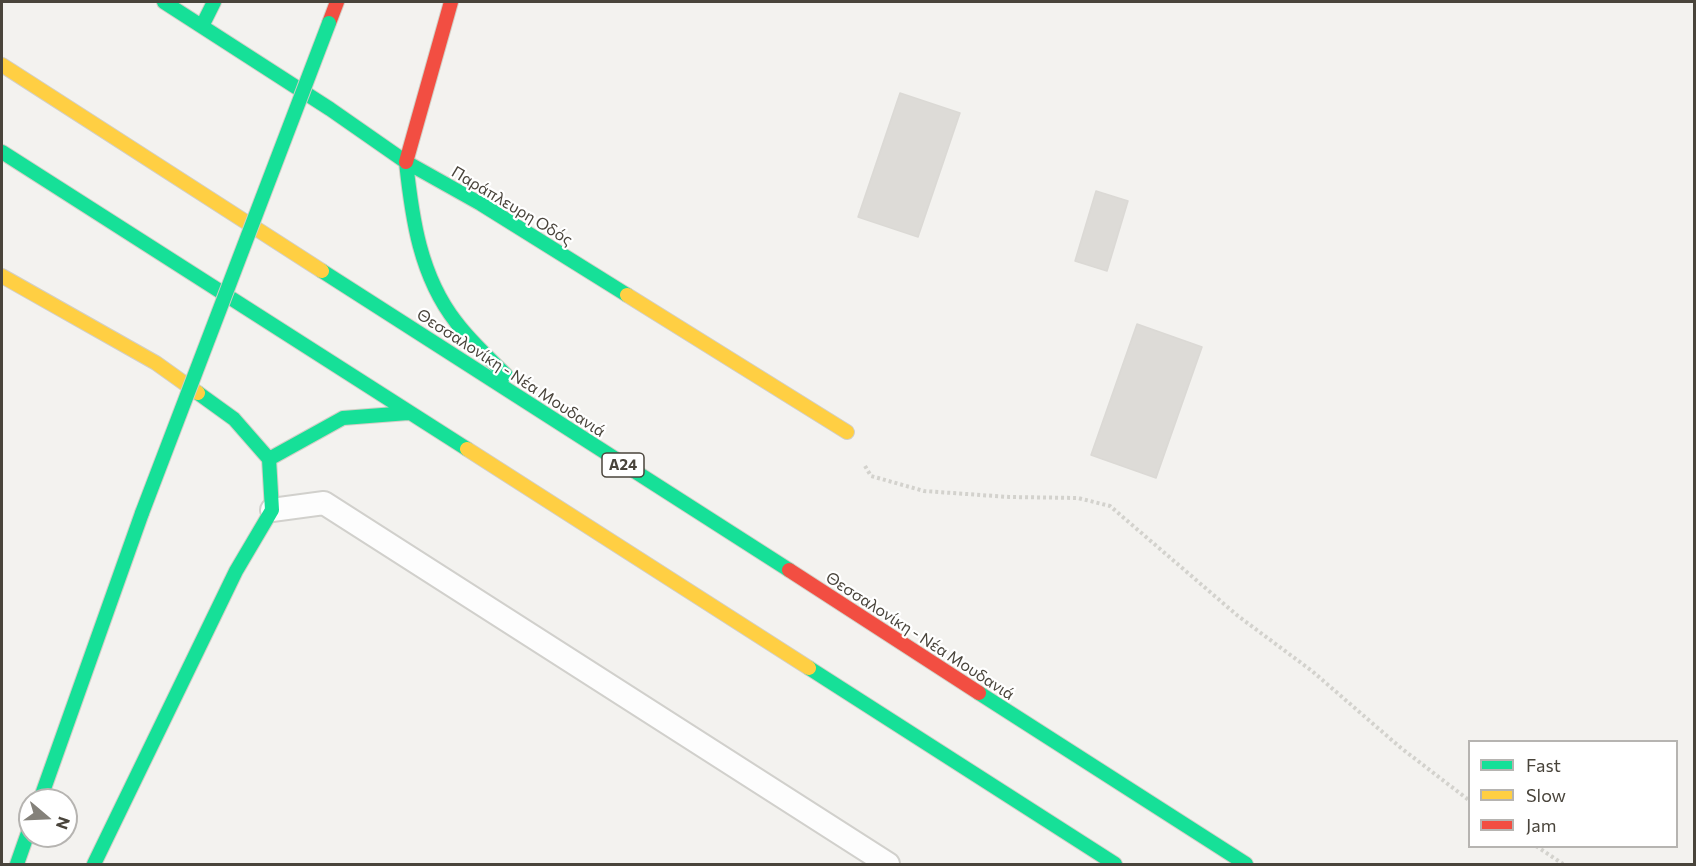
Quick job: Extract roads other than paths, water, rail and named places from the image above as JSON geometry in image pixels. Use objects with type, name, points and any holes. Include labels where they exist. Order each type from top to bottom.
[{"type":"main road","name":"Παράπλευρη Οδός","points":[[164,2],[330,109],[406,162],[481,204],[848,432]]},
{"type":"main road","points":[[202,26],[214,2]]},
{"type":"main road","points":[[44,788],[142,513],[337,2]]},
{"type":"main road","points":[[451,2],[406,162],[411,216],[426,270],[448,312],[545,415]]},
{"type":"main road","name":"Θεσσαλονίκη - Νέα Μουδανιά","points":[[2,65],[1246,864]]},
{"type":"main road","points":[[2,152],[1115,864]]},
{"type":"main road","points":[[2,276],[156,363],[234,419],[269,459],[272,510],[236,571],[94,864]]},
{"type":"main road","points":[[269,459],[308,435],[343,418],[408,413]]},
{"type":"main road","points":[[17,864],[23,848]]},
{"type":"lane","points":[[272,510],[324,503],[888,864]]}]
